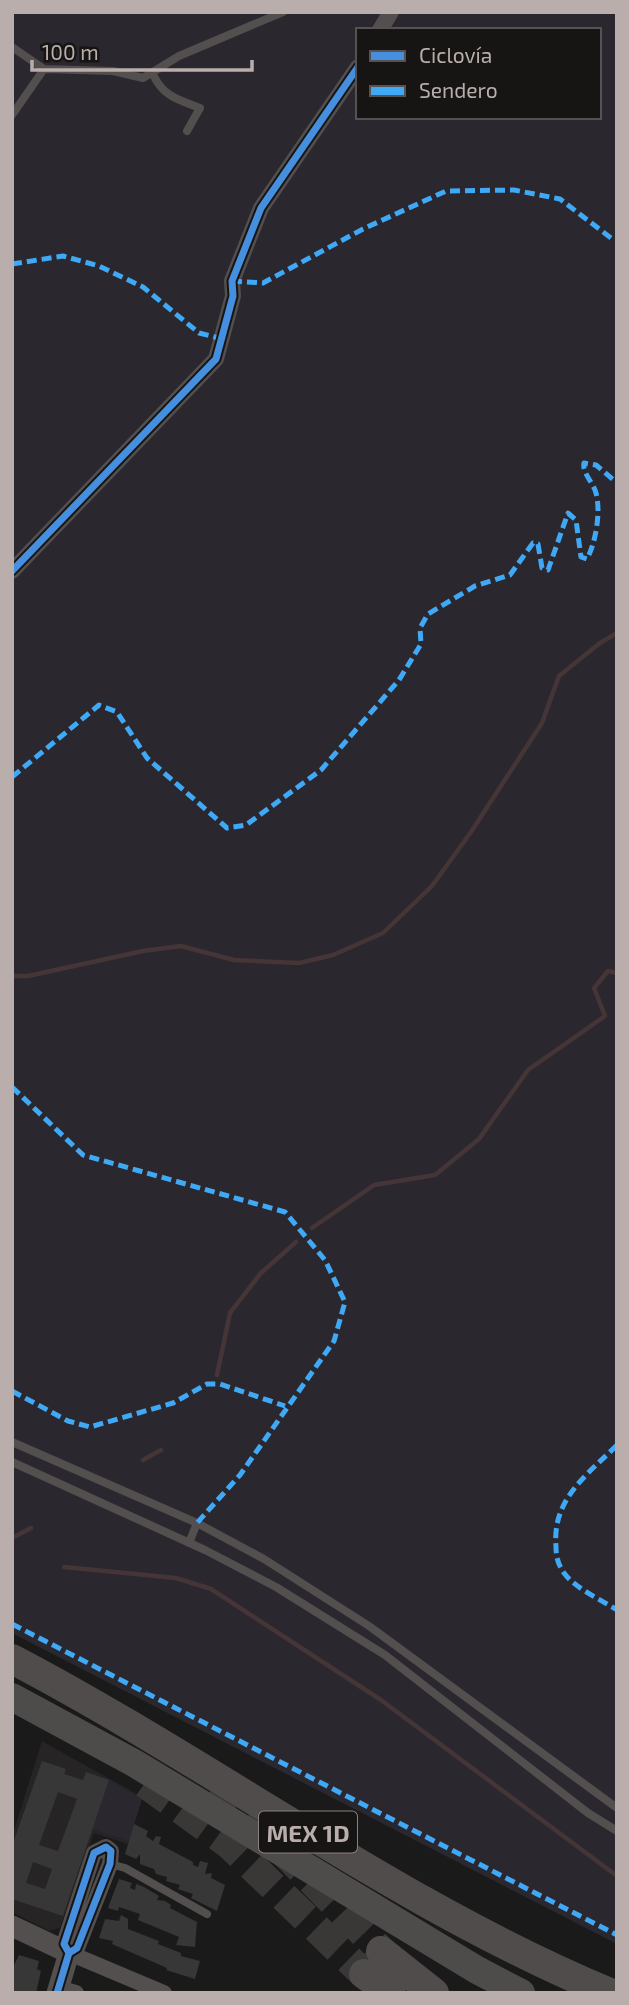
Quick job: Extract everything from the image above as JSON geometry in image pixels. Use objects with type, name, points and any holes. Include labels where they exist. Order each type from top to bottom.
[{"type":"highway","name":"MEX 1D","points":[[12,1659],[248,1794],[399,1889],[551,1969],[610,1993]]},
{"type":"highway","name":"MEX 1D","points":[[12,1697],[134,1763],[455,1957],[521,1993]]},
{"type":"highway","points":[[391,1993],[372,1962],[435,1993]]},
{"type":"street","points":[[381,28],[390,12]]},
{"type":"street","points":[[12,571],[216,359],[233,296],[232,281],[261,208],[356,70]]},
{"type":"street","points":[[64,1991],[69,1953],[64,1944],[94,1853],[99,1849],[111,1851],[110,1864]]},
{"type":"street","points":[[12,1926],[164,1993]]},
{"type":"lane","points":[[12,47],[44,69],[113,71],[143,78],[179,56],[283,12]]},
{"type":"lane","points":[[12,115],[44,69]]},
{"type":"lane","points":[[153,74],[158,87],[167,95],[200,108],[187,131]]},
{"type":"lane","points":[[12,1442],[197,1523],[264,1559],[369,1626],[617,1808]]},
{"type":"lane","points":[[12,1462],[189,1543],[276,1587],[386,1655],[588,1813],[617,1831]]},
{"type":"lane","points":[[189,1543],[197,1523]]},
{"type":"lane","points":[[110,1864],[125,1868],[207,1914]]},
{"type":"shaded area","points":[[12,12],[617,12],[617,1944],[12,1633]]},
{"type":"shaded area","points":[[42,1741],[142,1797],[128,1844],[94,1833],[60,1928],[49,1931],[12,1912],[12,1837]]},
{"type":"shaded area","points":[[109,1780],[142,1799],[129,1841],[92,1829]]},
{"type":"building","points":[[42,1761],[66,1769],[64,1774],[83,1780],[86,1772],[109,1780],[63,1916],[12,1899],[12,1846]],"holes":[[[58,1792],[77,1799],[58,1851],[39,1845]],[[33,1862],[52,1869],[45,1889],[26,1883]]]},
{"type":"building","points":[[134,1824],[148,1831],[146,1836],[153,1841],[156,1836],[161,1837],[159,1844],[193,1862],[193,1865],[198,1867],[200,1861],[208,1863],[205,1874],[212,1873],[211,1878],[225,1885],[217,1911],[191,1898],[193,1894],[178,1889],[180,1885],[166,1881],[167,1877],[156,1874],[154,1869],[140,1864],[140,1854],[136,1859],[125,1854]]},
{"type":"building","points":[[119,1879],[132,1883],[130,1888],[135,1890],[136,1884],[144,1887],[159,1896],[157,1900],[165,1901],[171,1905],[170,1908],[197,1922],[195,1947],[176,1945],[179,1937],[138,1920],[140,1914],[119,1907],[118,1911],[108,1908]]},
{"type":"building","points":[[121,1915],[128,1919],[128,1929],[159,1941],[158,1944],[181,1953],[181,1956],[200,1961],[195,1979],[166,1970],[167,1968],[112,1944],[113,1941],[99,1938],[105,1919],[119,1921]]},
{"type":"building","points":[[19,1955],[39,1961],[37,1969],[41,1971],[36,1993],[12,1993],[12,1969]]},
{"type":"waterway","points":[[12,976],[28,976],[143,951],[181,946],[234,960],[299,963],[333,955],[383,933],[432,886],[471,832],[542,723],[559,676],[617,633]]},
{"type":"waterway","points":[[312,1228],[374,1185],[435,1175],[479,1139],[528,1070],[605,1016],[594,988],[608,971],[617,973]]},
{"type":"waterway","points":[[217,1375],[230,1313],[261,1273],[296,1242]]},
{"type":"waterway","points":[[143,1460],[161,1450]]},
{"type":"waterway","points":[[12,1538],[31,1528]]},
{"type":"waterway","points":[[64,1567],[176,1578],[211,1589],[381,1700],[617,1876]]},
{"type":"tunnel","points":[[145,1783],[229,1844],[364,1974]]},
{"type":"tunnel","points":[[213,1788],[247,1814],[381,1951]]},
{"type":"marked path","points":[[232,281],[263,283],[363,229],[446,191],[514,190],[560,199],[611,238],[617,238]]},
{"type":"marked path","points":[[12,264],[63,256],[99,266],[143,287],[199,333],[215,337],[224,344]]},
{"type":"marked path","points":[[12,777],[99,705],[117,712],[147,758],[227,828],[246,825],[321,770],[399,680],[421,644],[420,628],[428,614],[475,586],[510,575],[533,543],[538,544],[542,568],[548,570],[568,513],[576,520],[581,557],[587,559],[595,535],[598,509],[596,493],[584,463],[596,465],[617,483]]},
{"type":"marked path","points":[[12,1087],[83,1155],[285,1212],[325,1260],[345,1302],[334,1341],[240,1475],[197,1523]]},
{"type":"marked path","points":[[12,1391],[68,1421],[90,1427],[173,1403],[207,1384],[220,1384],[285,1406]]},
{"type":"marked path","points":[[617,1445],[573,1490],[559,1515],[556,1530],[557,1557],[564,1573],[582,1589],[617,1610]]},
{"type":"marked path","points":[[12,1624],[617,1935]]},
{"type":"cycle path","points":[[12,571],[216,359],[233,296],[232,281],[261,208],[356,70]]},
{"type":"cycle path","points":[[57,1993],[69,1953],[77,1948],[110,1864],[111,1851],[106,1847],[94,1853],[64,1944],[69,1953]]}]
